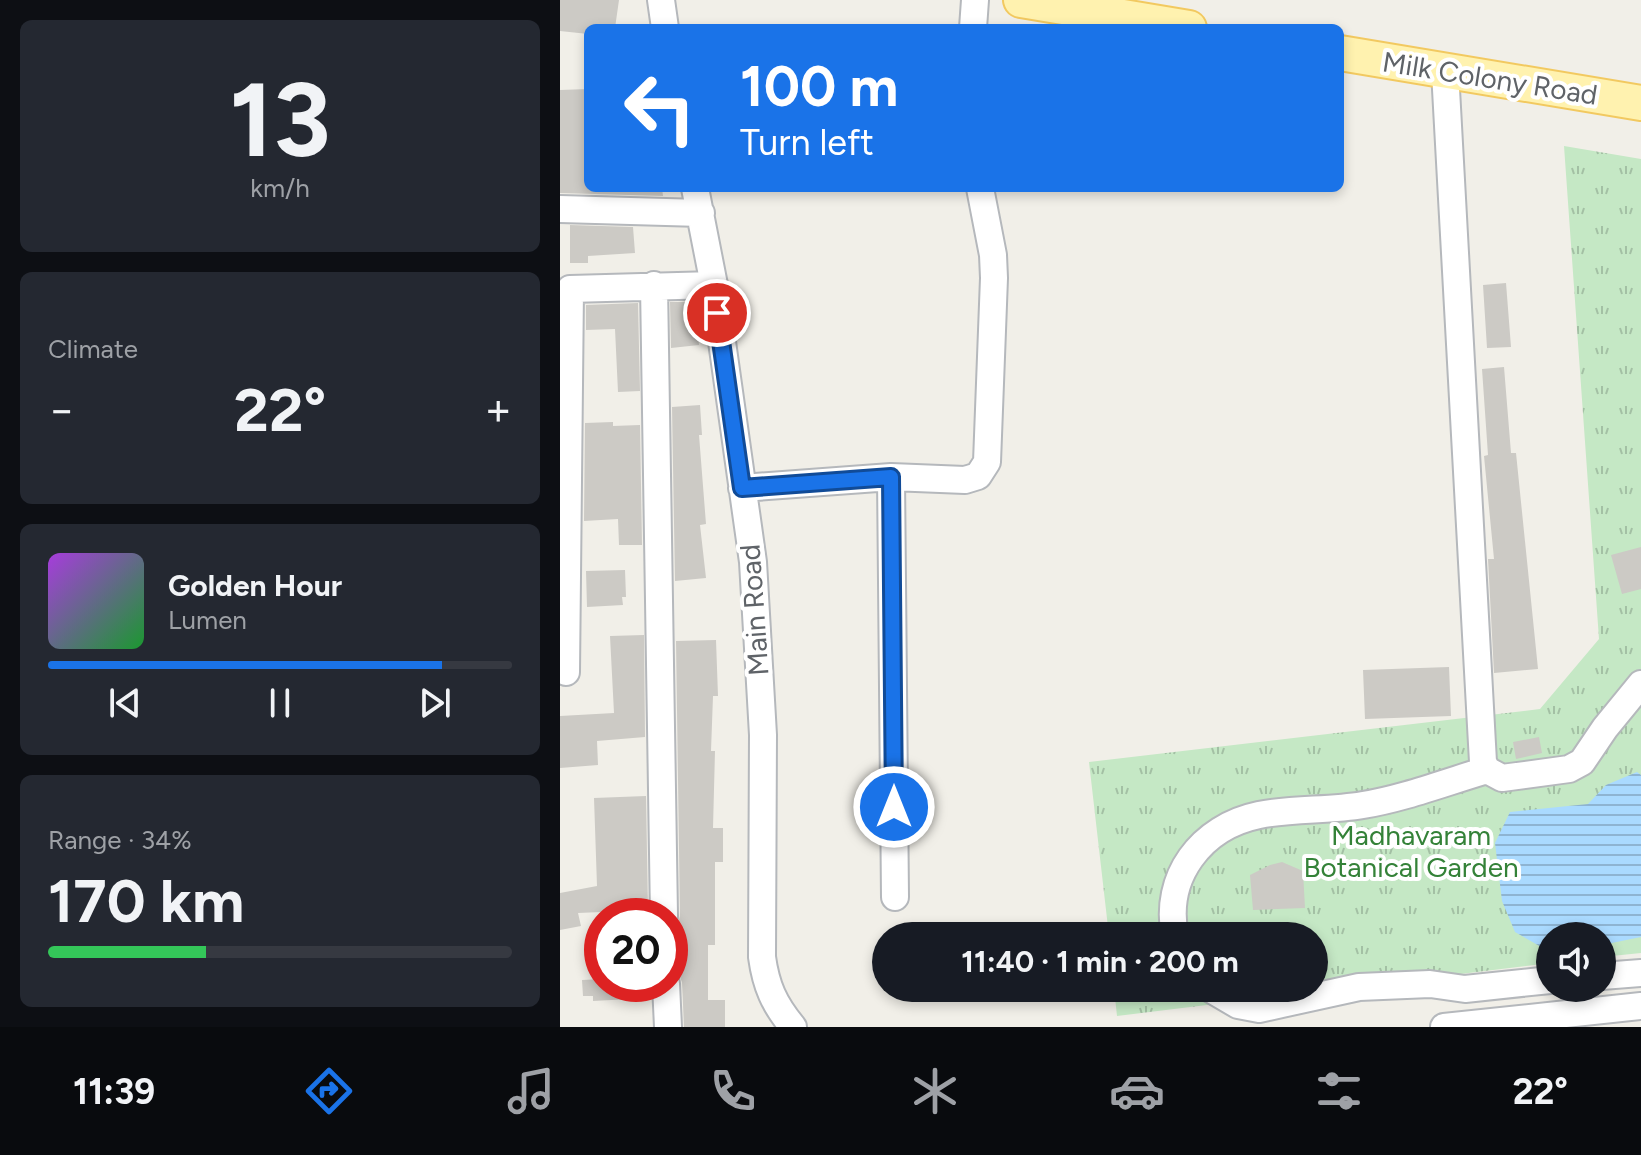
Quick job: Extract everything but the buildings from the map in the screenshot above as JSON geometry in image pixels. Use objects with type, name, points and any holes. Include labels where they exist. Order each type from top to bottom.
[{"type":"main road","points":[[1021,0],[1165,24]]},
{"type":"main road","name":"Milk Colony Road","points":[[1344,54],[1641,103]]},
{"type":"street","points":[[661,0],[664,24]]},
{"type":"street","points":[[973,24],[975,0]]},
{"type":"street","points":[[1445,71],[1483,762],[1487,770],[1502,778],[1551,773],[1582,762],[1641,684]]},
{"type":"street","points":[[742,488],[891,477],[965,480],[978,476],[987,462],[994,278],[993,255],[981,192]]},
{"type":"street","points":[[560,209],[698,201]]},
{"type":"street","name":"Main Road","points":[[698,201],[714,285],[753,562],[763,735],[762,957],[765,982],[774,1005],[793,1027]]},
{"type":"street","points":[[654,285],[664,898]]},
{"type":"street","points":[[566,672],[570,289],[714,285]]},
{"type":"street","points":[[891,477],[895,897]]},
{"type":"street","points":[[1172,922],[1173,894],[1180,872],[1195,852],[1217,833],[1256,815],[1365,805],[1487,770]]},
{"type":"street","points":[[1616,975],[1641,973]]},
{"type":"street","points":[[1328,995],[1370,986],[1430,984],[1465,989],[1536,981]]},
{"type":"street","points":[[667,1002],[668,1027]]},
{"type":"street","points":[[1233,1002],[1259,1009],[1293,1002]]},
{"type":"street","points":[[1444,1027],[1593,1020],[1641,1006]]},
{"type":"green space","name":"Madhavaram Botanical Garden","points":[[1564,146],[1641,159],[1641,953],[1616,956],[1616,922],[1536,922],[1536,965],[1328,990],[1328,922],[1107,922],[1089,762],[1540,709],[1599,639]]},
{"type":"green space","name":"Madhavaram Botanical Garden","points":[[1116,1002],[1231,1002],[1117,1016]]},
{"type":"water","points":[[1637,772],[1641,775],[1641,937],[1616,942],[1616,922],[1536,922],[1536,944],[1515,932],[1502,901],[1495,843],[1510,812],[1588,804],[1606,785]]},
{"type":"route","points":[[717,313],[742,488],[891,477],[894,807]]}]
